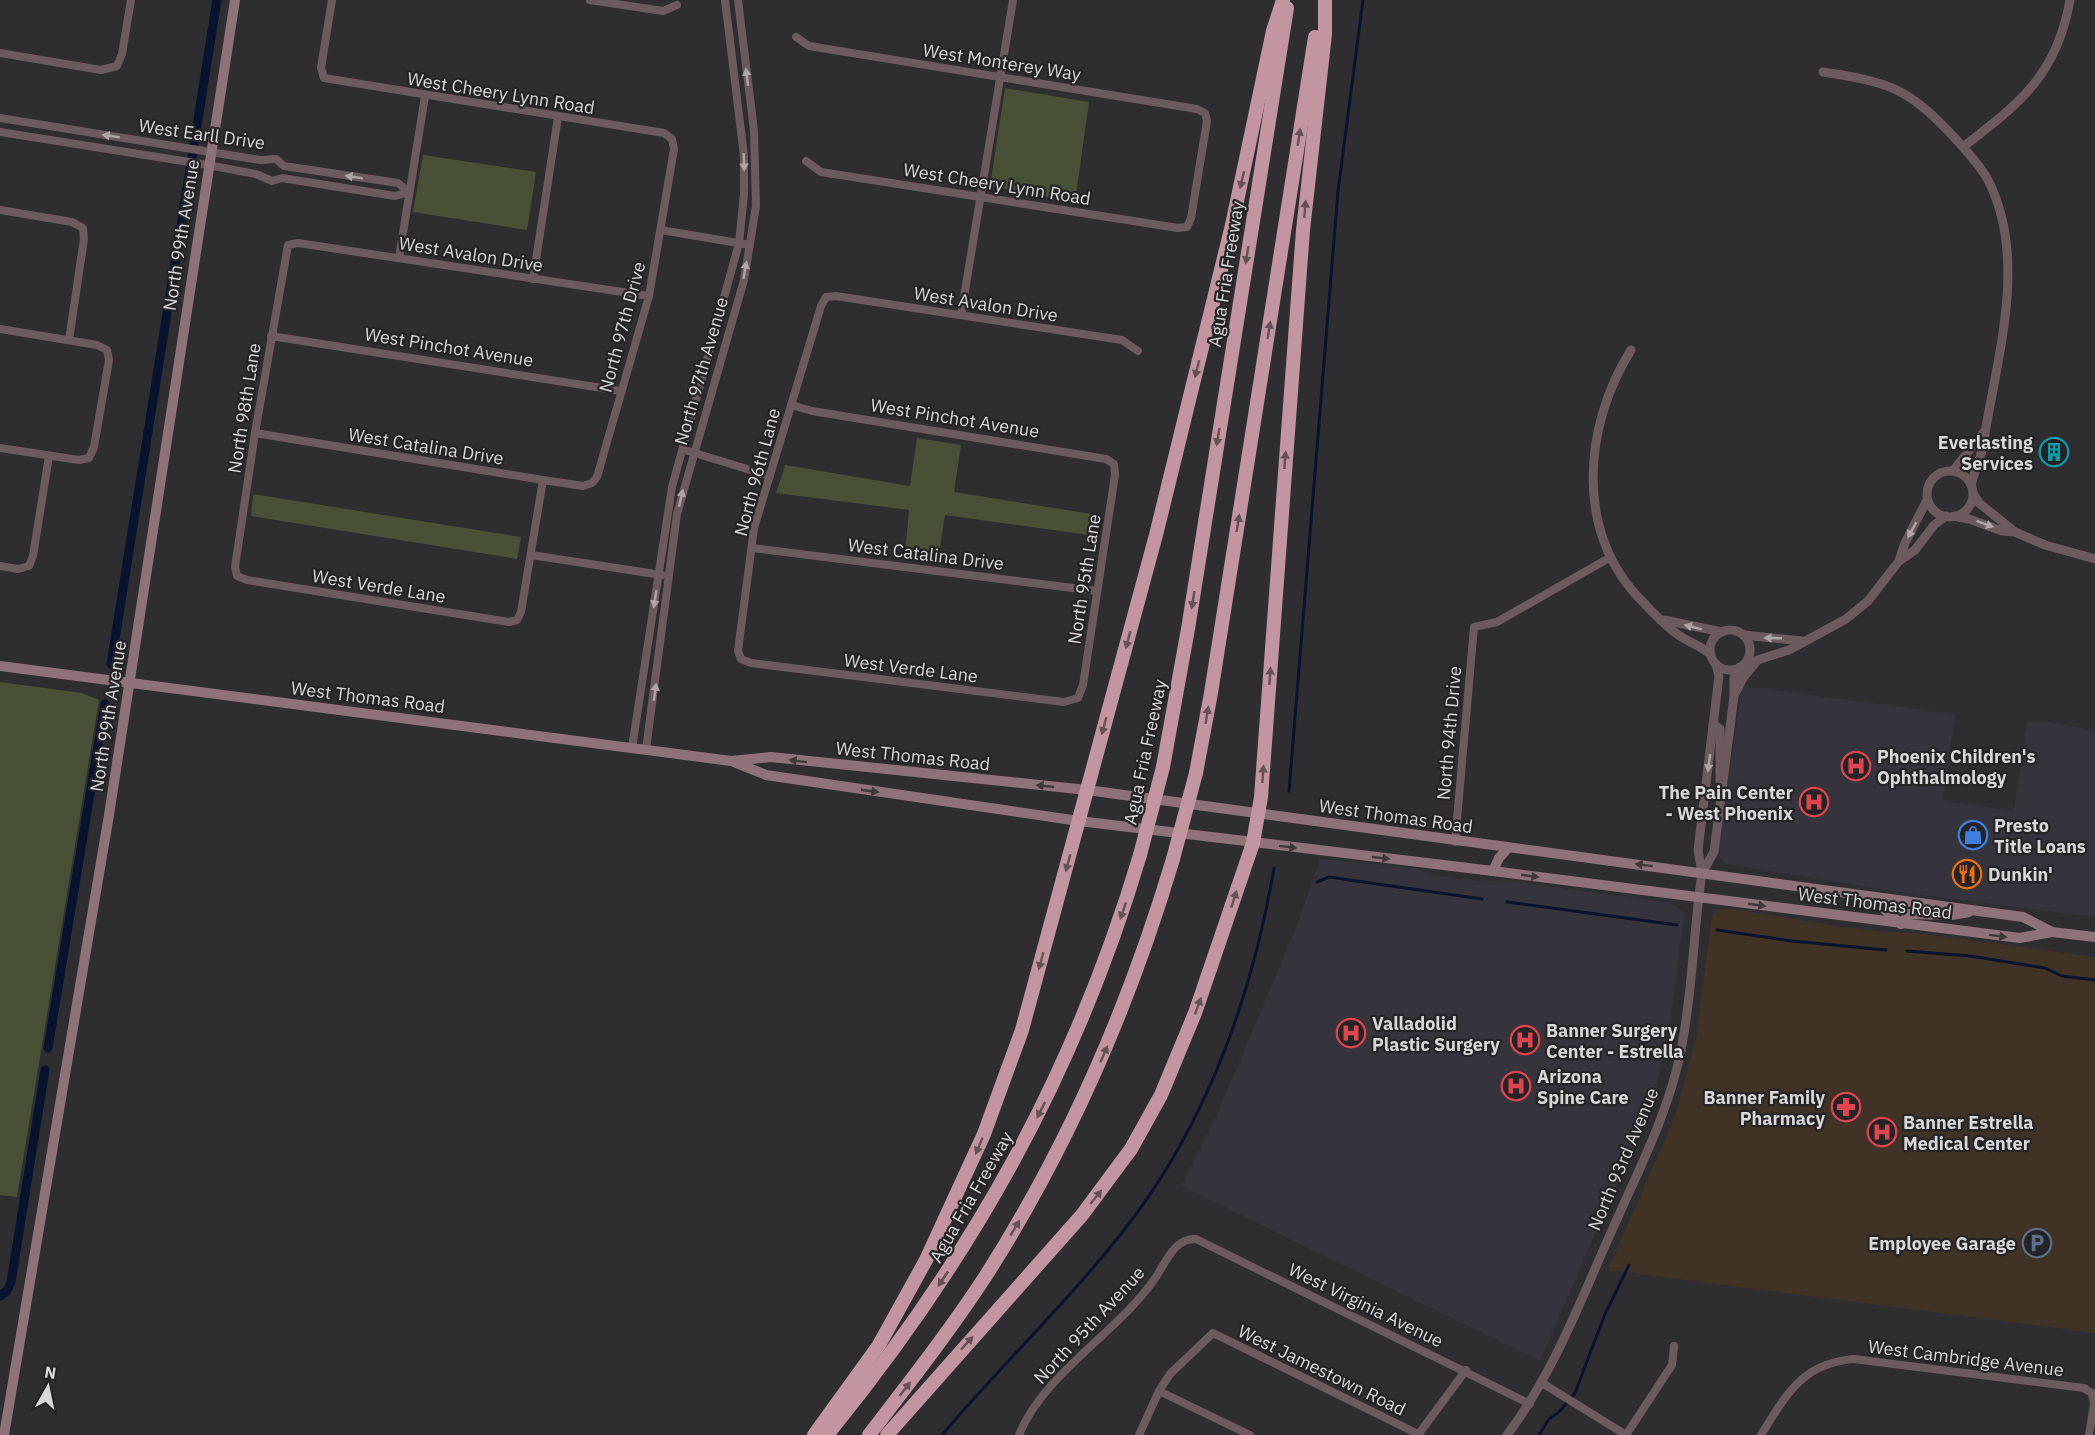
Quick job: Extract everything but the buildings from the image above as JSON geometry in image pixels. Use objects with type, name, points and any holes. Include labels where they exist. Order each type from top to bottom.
[{"type":"highway","points":[[814,1435],[889,1328],[964,1182],[996,1104],[1022,1030],[1163,506],[1232,225],[1273,31],[1282,0]]},
{"type":"highway","name":"Agua Fria Freeway","points":[[827,1435],[926,1304],[984,1216],[1017,1156],[1056,1080],[1091,998],[1140,855],[1163,767],[1188,629],[1288,0]]},
{"type":"highway","points":[[869,1435],[966,1305],[1016,1226],[1054,1157],[1118,1021],[1149,938],[1196,772],[1208,711],[1324,0]]},
{"type":"highway","points":[[888,1435],[1082,1215],[1131,1149],[1161,1095],[1195,1013],[1253,843],[1259,814],[1303,230],[1325,34],[1324,0]]},
{"type":"main road","name":"North 99th Avenue","points":[[4,1435],[130,684],[235,0]]},
{"type":"main road","name":"West Thomas Road","points":[[0,666],[731,761],[766,774],[1079,821],[1493,871],[2020,939],[2052,932],[2095,937]]},
{"type":"main road","name":"West Thomas Road","points":[[731,761],[771,757],[1087,790],[1455,842],[1978,910],[2023,917],[2052,932]]},
{"type":"main road","points":[[1493,871],[1499,858],[1508,848]]},
{"type":"main road","points":[[1848,892],[1883,908],[1901,924],[1906,916],[1916,913],[1952,915],[1978,910]]},
{"type":"street","points":[[0,53],[101,70],[117,66],[122,54],[131,0]]},
{"type":"street","name":"West Cheery Lynn Road","points":[[332,0],[321,68],[324,78],[664,134],[672,139]]},
{"type":"street","points":[[590,0],[663,12],[677,4]]},
{"type":"street","name":"North 97th Avenue","points":[[632,748],[672,487],[739,243],[744,194],[744,156],[725,0]]},
{"type":"street","name":"North 97th Avenue","points":[[646,749],[677,514],[744,280],[750,245],[757,179],[754,131],[738,0]]},
{"type":"street","points":[[961,315],[1013,0]]},
{"type":"street","points":[[1963,147],[2014,108],[2045,72],[2065,30],[2070,0]]},
{"type":"street","name":"West Monterey Way","points":[[796,37],[808,46],[1000,76],[1205,113],[1207,122],[1191,218],[1187,226]]},
{"type":"street","points":[[1631,350],[1614,376],[1605,399],[1594,463],[1594,506],[1599,531],[1609,558],[1634,594],[1679,636],[1711,655],[1716,664],[1728,670],[1789,650],[1802,641],[1832,628],[1859,609],[1899,561],[1916,550],[1934,525],[1968,508],[1983,446],[1983,434],[1996,375],[2008,278],[2008,243],[2000,210],[1988,181],[1963,147],[1930,111],[1901,90],[1867,79],[1822,72]]},
{"type":"street","points":[[399,258],[425,96]]},
{"type":"street","points":[[533,279],[558,117]]},
{"type":"street","name":"West Earll Drive","points":[[0,118],[260,160],[276,159],[284,166],[398,183],[409,192]]},
{"type":"street","name":"West Earll Drive","points":[[0,132],[208,165],[256,174],[272,181],[282,178],[395,196],[409,192]]},
{"type":"street","name":"North 97th Drive","points":[[592,483],[597,477],[649,296],[674,149],[672,139]]},
{"type":"street","name":"West Cheery Lynn Road","points":[[806,161],[821,172],[1178,228],[1187,226]]},
{"type":"street","points":[[282,178],[284,166]]},
{"type":"street","points":[[0,210],[72,222],[83,228],[84,238],[69,340]]},
{"type":"street","points":[[661,230],[750,245]]},
{"type":"street","name":"West Avalon Drive","points":[[288,245],[298,243],[649,296]]},
{"type":"street","name":"North 98th Lane","points":[[237,576],[235,567],[255,433],[288,245]]},
{"type":"street","name":"West Avalon Drive","points":[[826,297],[836,296],[1122,340],[1138,351]]},
{"type":"street","name":"North 96th Lane","points":[[741,659],[738,651],[754,528],[821,306],[826,297]]},
{"type":"street","points":[[0,329],[97,345],[107,350],[109,360],[94,447],[89,458],[79,460],[0,448]]},
{"type":"street","name":"West Pinchot Avenue","points":[[271,336],[621,391]]},
{"type":"street","name":"West Pinchot Avenue","points":[[791,405],[812,411],[1106,459],[1114,464]]},
{"type":"street","name":"West Catalina Drive","points":[[255,433],[583,486],[592,483]]},
{"type":"street","points":[[1953,471],[1983,434]]},
{"type":"street","points":[[682,449],[770,476]]},
{"type":"street","points":[[0,566],[18,569],[29,566],[33,556],[49,456]]},
{"type":"street","name":"North 95th Lane","points":[[1078,698],[1083,685],[1115,475],[1114,464]]},
{"type":"street","points":[[1899,561],[1905,543],[1927,500],[1930,481],[1940,473],[1953,471],[1960,474],[1972,489],[1979,503],[2015,532],[2045,545],[2095,559]]},
{"type":"street","points":[[543,480],[531,555],[669,576]]},
{"type":"street","points":[[1927,500],[1934,511],[1970,519],[2002,531],[2015,532]]},
{"type":"street","name":"West Catalina Drive","points":[[752,548],[1097,591]]},
{"type":"street","name":"West Verde Lane","points":[[237,576],[279,585],[509,622],[517,621],[521,612],[531,555]]},
{"type":"street","name":"North 94th Drive","points":[[1455,842],[1474,627],[1497,622],[1609,558]]},
{"type":"street","points":[[1664,620],[1722,632],[1733,630],[1744,635],[1802,641]]},
{"type":"street","points":[[1711,655],[1712,641],[1722,632]]},
{"type":"street","points":[[1743,666],[1750,652],[1744,635]]},
{"type":"street","name":"West Verde Lane","points":[[741,659],[751,663],[1052,701],[1064,702],[1078,698]]},
{"type":"street","points":[[1734,696],[1743,678],[1758,660]]},
{"type":"street","name":"North 93rd Avenue","points":[[1507,1435],[1542,1383],[1656,1129],[1674,1077],[1686,1020],[1702,873],[1698,850],[1719,676],[1716,664]]},
{"type":"street","name":"North 93rd Avenue","points":[[1702,873],[1714,852],[1734,696],[1734,678],[1743,666]]},
{"type":"street","points":[[1713,724],[1720,729],[1718,768],[1722,793]]},
{"type":"street","name":"West Virginia Avenue","points":[[1186,1239],[1196,1239],[1466,1370],[1530,1404]]},
{"type":"street","name":"North 95th Avenue","points":[[1019,1435],[1032,1408],[1152,1283],[1177,1245],[1186,1239]]},
{"type":"street","name":"West Jamestown Road","points":[[1159,1391],[1181,1361],[1213,1333],[1418,1435]]},
{"type":"street","points":[[1542,1383],[1626,1435],[1672,1365],[1674,1346]]},
{"type":"street","name":"West Cambridge Avenue","points":[[1761,1435],[1785,1397],[1799,1382],[1817,1368],[1834,1360],[1866,1360],[2084,1388],[2092,1393],[2094,1404],[2089,1435]]},
{"type":"street","points":[[1418,1435],[1466,1370]]},
{"type":"street","points":[[1139,1435],[1159,1391],[1250,1435]]},
{"type":"shaded area","points":[[1742,686],[1955,714],[1943,801],[2014,811],[2027,722],[2047,722],[2095,730],[2095,917],[1913,894],[1727,864],[1721,859],[1718,848]]},
{"type":"shaded area","points":[[1320,859],[1414,868],[1432,875],[1479,881],[1518,882],[1671,903],[1684,913],[1669,1034],[1651,1105],[1540,1361],[1181,1186],[1218,1112],[1297,926]]},
{"type":"shaded area","name":"Banner Estrella Medical Center","points":[[1726,908],[1842,927],[1917,933],[2095,957],[2095,1333],[1608,1270],[1676,1114],[1696,1038],[1712,916],[1715,911]]},
{"type":"green space","points":[[1005,88],[1089,102],[1075,202],[990,186]]},
{"type":"green space","points":[[423,155],[536,172],[527,230],[413,212]]},
{"type":"green space","points":[[917,438],[961,445],[954,492],[1092,514],[1089,535],[945,515],[938,560],[905,555],[909,510],[776,493],[785,465],[910,486]]},
{"type":"green space","points":[[253,494],[521,537],[517,559],[251,516]]},
{"type":"green space","points":[[0,682],[82,693],[99,700],[17,1197],[0,1195]]},
{"type":"waterway","points":[[111,664],[217,0]]},
{"type":"waterway","points":[[1289,791],[1338,191],[1363,0]]},
{"type":"waterway","points":[[48,1048],[105,704]]},
{"type":"waterway","points":[[942,1435],[1109,1249],[1158,1182],[1183,1140],[1205,1097],[1240,1008],[1254,962],[1274,868]]},
{"type":"waterway","points":[[1317,882],[1329,877],[1482,899]]},
{"type":"waterway","points":[[1507,902],[1677,925]]},
{"type":"waterway","points":[[1717,930],[1792,941],[1886,950]]},
{"type":"waterway","points":[[1907,951],[1970,956],[2045,968],[2062,976],[2095,980]]},
{"type":"waterway","points":[[0,1296],[7,1291],[11,1282],[45,1070]]},
{"type":"waterway","points":[[1539,1435],[1549,1419],[1559,1412],[1575,1393],[1605,1314],[1629,1265]]},
{"type":"place","name":"Everlasting Services","points":[[2054,452]]},
{"type":"place","name":"Phoenix Children's Ophthalmology","points":[[1856,766]]},
{"type":"place","name":"The Pain Center - West Phoenix","points":[[1814,802]]},
{"type":"place","name":"Presto Title Loans","points":[[1973,835]]},
{"type":"place","name":"Dunkin'","points":[[1967,874]]},
{"type":"place","name":"Valladolid Plastic Surgery","points":[[1351,1033]]},
{"type":"place","name":"Banner Surgery Center - Estrella","points":[[1525,1040]]},
{"type":"place","name":"Arizona Spine Care","points":[[1516,1086]]},
{"type":"place","name":"Banner Family Pharmacy","points":[[1846,1107]]},
{"type":"place","name":"Banner Estrella Medical Center","points":[[1882,1132]]},
{"type":"place","name":"Employee Garage","points":[[2037,1243]]}]
